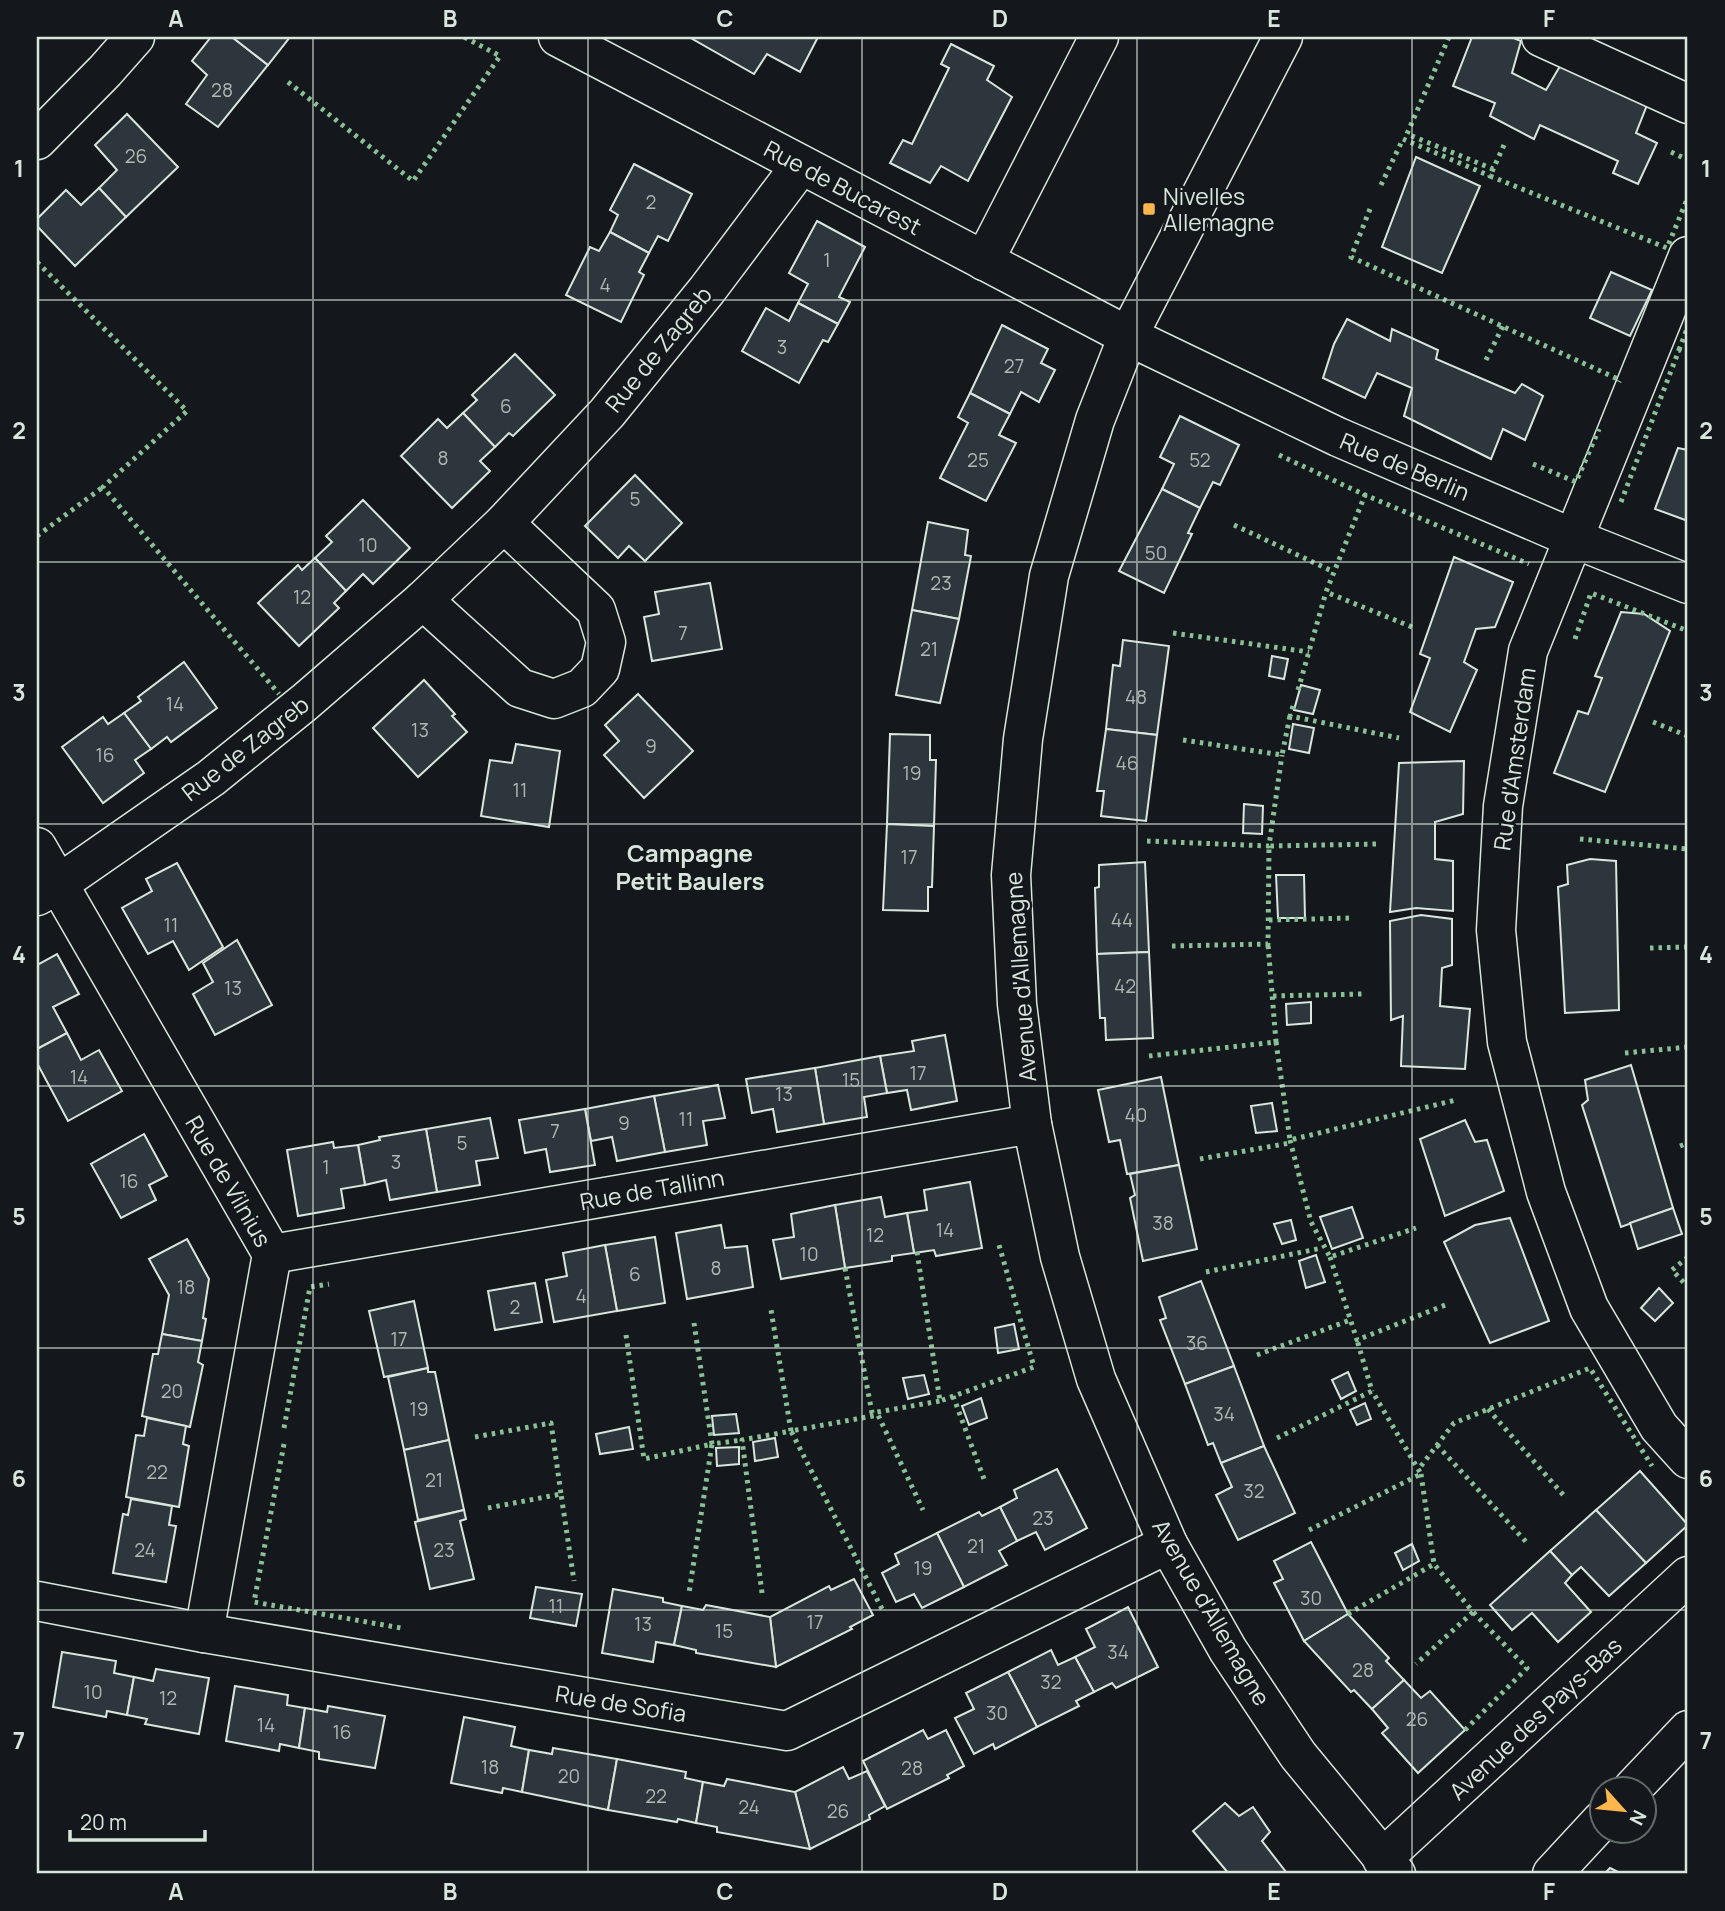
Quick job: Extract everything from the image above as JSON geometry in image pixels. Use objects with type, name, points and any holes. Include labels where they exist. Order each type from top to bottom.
[{"type":"street","points":[[37,140],[135,37]]},
{"type":"street","name":"Rue de Bucarest","points":[[558,37],[1128,336]]},
{"type":"street","points":[[984,261],[1099,37]]},
{"type":"street","name":"Avenue d'Allemagne","points":[[1283,37],[1128,336],[1095,420],[1049,576],[1023,739],[1011,875],[1017,1004],[1032,1124],[1060,1257],[1096,1379],[1168,1544],[1228,1650],[1298,1755],[1389,1867]]},
{"type":"street","points":[[1541,37],[1688,104]]},
{"type":"street","name":"Rue de Zagreb","points":[[47,890],[211,778],[305,702],[423,600],[504,523],[607,413],[707,290],[801,165]]},
{"type":"street","name":"Rue d'Amsterdam","points":[[1688,256],[1528,651],[1503,806],[1496,930],[1507,1042],[1546,1192],[1589,1308],[1660,1427],[1688,1459]]},
{"type":"street","name":"Rue de Berlin","points":[[1128,336],[1338,437],[1575,539],[1688,584]]},
{"type":"street","points":[[423,600],[520,688],[554,699],[582,688],[600,669],[606,642],[596,610],[504,523]]},
{"type":"street","name":"Rue de Vilnius","points":[[37,847],[47,890],[272,1254],[204,1633]]},
{"type":"street","name":"Rue de Tallinn","points":[[272,1254],[1032,1124]]},
{"type":"street","name":"Rue de Sofia","points":[[37,1601],[204,1633],[787,1731],[1168,1544]]},
{"type":"street","name":"Avenue des Pays-Bas","points":[[1389,1867],[1688,1576]]},
{"type":"street","points":[[1646,1774],[1688,1730]]},
{"type":"street","points":[[1552,1874],[1588,1836]]},
{"type":"building","points":[[211,37],[232,37],[268,65],[218,127],[186,104],[207,75],[192,61]]},
{"type":"building","points":[[232,37],[290,37],[268,65]]},
{"type":"building","points":[[689,37],[818,37],[800,72],[767,54],[754,74]]},
{"type":"building","points":[[1472,37],[1511,37],[1521,41],[1512,73],[1546,90],[1563,61],[1649,100],[1636,133],[1657,143],[1638,184],[1613,173],[1618,161],[1540,125],[1534,139],[1490,116],[1495,103],[1453,86]]},
{"type":"building","points":[[951,44],[994,66],[987,80],[1012,97],[968,181],[941,166],[930,183],[890,163],[903,140],[912,144],[949,68],[941,64]]},
{"type":"building","points":[[127,114],[178,167],[126,217],[99,188],[117,170],[95,145]]},
{"type":"building","points":[[1416,157],[1480,186],[1442,273],[1382,247]]},
{"type":"building","points":[[634,164],[692,194],[668,241],[658,236],[649,253],[610,232],[618,215],[610,210]]},
{"type":"building","points":[[99,188],[126,217],[75,266],[37,226],[37,219],[66,190],[81,205]]},
{"type":"building","points":[[817,221],[865,247],[839,297],[850,302],[838,324],[798,303],[808,284],[789,273]]},
{"type":"building","points":[[610,232],[649,253],[639,272],[644,275],[621,322],[566,295],[590,247],[599,251]]},
{"type":"building","points":[[1611,272],[1652,290],[1630,336],[1590,318]]},
{"type":"building","points":[[798,303],[838,324],[828,342],[823,340],[799,383],[742,351],[766,308],[789,321]]},
{"type":"building","points":[[1347,319],[1390,341],[1392,329],[1438,350],[1436,359],[1515,393],[1522,384],[1543,396],[1525,440],[1503,429],[1491,459],[1404,416],[1412,388],[1377,373],[1365,398],[1323,378],[1334,344]]},
{"type":"building","points":[[1002,325],[1048,349],[1041,363],[1055,370],[1039,402],[1021,392],[1010,414],[970,393]]},
{"type":"building","points":[[515,354],[555,395],[513,436],[509,433],[495,447],[463,413],[477,400],[472,395]]},
{"type":"building","points":[[970,393],[1010,414],[999,435],[1016,443],[986,501],[940,478],[968,423],[958,417]]},
{"type":"building","points":[[463,413],[495,447],[480,461],[490,471],[452,508],[401,456],[438,419],[447,428]]},
{"type":"building","points":[[1180,416],[1239,445],[1220,485],[1213,482],[1200,508],[1162,489],[1174,464],[1160,457]]},
{"type":"building","points":[[1678,448],[1688,450],[1688,521],[1655,509]]},
{"type":"building","points":[[635,475],[682,523],[645,561],[629,546],[618,558],[585,526]]},
{"type":"building","points":[[1162,489],[1200,508],[1188,533],[1192,534],[1164,593],[1119,571]]},
{"type":"building","points":[[363,500],[410,548],[373,584],[363,574],[346,591],[315,558],[332,542],[326,536]]},
{"type":"building","points":[[928,522],[968,530],[965,555],[971,556],[959,619],[912,610]]},
{"type":"building","points":[[1454,557],[1513,582],[1495,627],[1476,629],[1464,662],[1477,670],[1450,732],[1410,712],[1430,658],[1420,654]]},
{"type":"building","points":[[315,558],[346,591],[334,603],[339,608],[299,646],[258,603],[298,565],[302,570]]},
{"type":"building","points":[[710,583],[722,649],[652,661],[644,617],[659,614],[655,592]]},
{"type":"building","points":[[912,610],[959,619],[940,703],[896,695]]},
{"type":"building","points":[[1621,612],[1644,614],[1670,631],[1605,792],[1554,773],[1578,711],[1588,714],[1602,678],[1595,676]]},
{"type":"building","points":[[1123,640],[1169,646],[1157,735],[1106,729],[1113,665],[1120,666]]},
{"type":"building","points":[[1272,656],[1288,659],[1284,679],[1269,676]]},
{"type":"building","points":[[184,662],[217,708],[171,742],[167,737],[151,749],[124,713],[141,701],[138,697]]},
{"type":"building","points":[[424,680],[455,714],[452,716],[467,732],[418,777],[373,728]]},
{"type":"building","points":[[1301,685],[1320,690],[1313,714],[1294,710]]},
{"type":"building","points":[[638,694],[693,751],[644,798],[604,755],[619,741],[605,725]]},
{"type":"building","points":[[124,713],[151,749],[135,760],[144,773],[103,803],[62,747],[103,717],[108,724]]},
{"type":"building","points":[[1293,724],[1314,728],[1309,753],[1289,749]]},
{"type":"building","points":[[1106,729],[1157,735],[1146,821],[1101,816],[1104,791],[1097,791]]},
{"type":"building","points":[[890,734],[930,735],[930,760],[936,760],[934,826],[887,824]]},
{"type":"building","points":[[516,744],[560,751],[549,827],[481,816],[490,760],[512,763]]},
{"type":"building","points":[[1464,761],[1463,814],[1435,822],[1435,859],[1453,861],[1453,911],[1416,908],[1390,912],[1399,763]]},
{"type":"building","points":[[1244,804],[1263,806],[1262,834],[1243,833]]},
{"type":"building","points":[[887,824],[934,826],[932,887],[928,887],[928,911],[883,910]]},
{"type":"building","points":[[1590,859],[1616,861],[1619,1010],[1565,1013],[1558,887],[1568,884],[1567,865]]},
{"type":"building","points":[[1145,862],[1149,952],[1097,954],[1095,888],[1099,887],[1099,865]]},
{"type":"building","points":[[177,863],[223,947],[189,970],[173,941],[148,954],[122,908],[152,891],[146,879]]},
{"type":"building","points":[[1276,875],[1304,875],[1305,918],[1278,918]]},
{"type":"building","points":[[1421,915],[1452,919],[1452,965],[1442,968],[1440,1006],[1470,1009],[1465,1069],[1401,1066],[1403,1016],[1391,1020],[1390,921]]},
{"type":"building","points":[[237,940],[272,1005],[215,1035],[193,994],[213,982],[203,963]]},
{"type":"building","points":[[1149,952],[1153,1038],[1106,1040],[1105,1018],[1100,1018],[1097,954]]},
{"type":"building","points":[[57,954],[79,994],[53,1007],[67,1033],[37,1049],[37,965]]},
{"type":"building","points":[[1311,1002],[1311,1023],[1287,1025],[1286,1004]]},
{"type":"building","points":[[67,1033],[81,1060],[99,1050],[122,1091],[68,1121],[37,1063],[37,1049]]},
{"type":"building","points":[[945,1035],[957,1101],[911,1110],[907,1090],[887,1093],[880,1056],[914,1051],[912,1041]]},
{"type":"building","points":[[880,1056],[887,1093],[864,1097],[867,1117],[824,1124],[815,1068]]},
{"type":"building","points":[[1631,1065],[1673,1208],[1621,1227],[1582,1105],[1588,1100],[1585,1080]]},
{"type":"building","points":[[815,1068],[824,1124],[777,1132],[773,1109],[752,1113],[746,1079]]},
{"type":"building","points":[[1161,1077],[1179,1165],[1127,1174],[1120,1140],[1109,1142],[1098,1090]]},
{"type":"building","points":[[718,1085],[725,1118],[703,1121],[707,1145],[665,1152],[654,1096]]},
{"type":"building","points":[[654,1096],[665,1152],[617,1161],[612,1137],[591,1141],[585,1109]]},
{"type":"building","points":[[1272,1103],[1277,1131],[1256,1133],[1251,1106]]},
{"type":"building","points":[[585,1109],[595,1165],[550,1172],[546,1149],[525,1153],[519,1120]]},
{"type":"building","points":[[490,1118],[498,1158],[476,1161],[480,1185],[437,1192],[426,1129]]},
{"type":"building","points":[[1465,1120],[1475,1142],[1487,1140],[1504,1191],[1445,1216],[1420,1139]]},
{"type":"building","points":[[426,1129],[437,1192],[390,1200],[386,1180],[365,1185],[358,1145],[380,1140],[379,1137]]},
{"type":"building","points":[[144,1134],[167,1176],[149,1185],[156,1200],[121,1218],[91,1164]]},
{"type":"building","points":[[333,1142],[334,1148],[358,1145],[365,1185],[341,1189],[344,1208],[298,1216],[287,1150]]},
{"type":"building","points":[[1179,1165],[1197,1249],[1143,1261],[1130,1198],[1135,1195],[1130,1174]]},
{"type":"building","points":[[970,1182],[982,1248],[936,1256],[934,1250],[914,1253],[907,1213],[927,1210],[924,1190]]},
{"type":"building","points":[[881,1197],[885,1217],[907,1213],[914,1253],[892,1256],[892,1261],[845,1268],[835,1205]]},
{"type":"building","points":[[835,1205],[845,1268],[781,1279],[773,1240],[794,1237],[791,1214]]},
{"type":"building","points":[[1352,1207],[1363,1238],[1332,1249],[1320,1217]]},
{"type":"building","points":[[1673,1208],[1682,1234],[1638,1249],[1630,1223]]},
{"type":"building","points":[[1510,1218],[1549,1321],[1490,1343],[1444,1242],[1475,1225]]},
{"type":"building","points":[[1291,1220],[1296,1240],[1282,1244],[1274,1224]]},
{"type":"building","points":[[721,1225],[725,1248],[747,1246],[753,1287],[687,1299],[676,1233]]},
{"type":"building","points":[[655,1237],[665,1303],[617,1311],[605,1245]]},
{"type":"building","points":[[187,1239],[209,1279],[202,1341],[162,1334],[169,1295],[149,1259]]},
{"type":"building","points":[[605,1245],[617,1311],[554,1322],[546,1280],[567,1276],[563,1253]]},
{"type":"building","points":[[1316,1255],[1325,1282],[1306,1288],[1299,1261]]},
{"type":"building","points":[[1201,1281],[1234,1366],[1185,1384],[1160,1320],[1166,1318],[1159,1297]]},
{"type":"building","points":[[535,1283],[542,1322],[495,1330],[488,1291]]},
{"type":"building","points":[[1659,1288],[1673,1303],[1655,1321],[1641,1308]]},
{"type":"building","points":[[414,1301],[428,1368],[384,1377],[369,1311]]},
{"type":"building","points":[[1014,1324],[1019,1349],[998,1353],[995,1328]]},
{"type":"building","points":[[162,1334],[202,1341],[198,1362],[203,1365],[190,1427],[142,1416],[153,1354],[158,1354]]},
{"type":"building","points":[[1234,1366],[1264,1446],[1221,1463],[1213,1443],[1208,1445],[1185,1384]]},
{"type":"building","points":[[428,1368],[428,1372],[435,1372],[449,1440],[404,1450],[388,1377]]},
{"type":"building","points":[[1348,1372],[1356,1391],[1341,1399],[1332,1380]]},
{"type":"building","points":[[924,1375],[929,1394],[908,1399],[903,1378]]},
{"type":"building","points":[[981,1398],[987,1418],[969,1425],[962,1406]]},
{"type":"building","points":[[1365,1403],[1371,1419],[1357,1425],[1350,1410]]},
{"type":"building","points":[[736,1414],[739,1433],[714,1435],[712,1416]]},
{"type":"building","points":[[147,1418],[186,1426],[183,1444],[189,1446],[179,1507],[126,1497],[136,1435],[144,1436]]},
{"type":"building","points":[[629,1427],[633,1449],[600,1454],[596,1434]]},
{"type":"building","points":[[775,1438],[778,1457],[755,1461],[753,1442]]},
{"type":"building","points":[[449,1440],[464,1510],[418,1520],[404,1450]]},
{"type":"building","points":[[1264,1446],[1295,1513],[1238,1540],[1216,1495],[1232,1487],[1221,1463]]},
{"type":"building","points":[[739,1447],[739,1464],[717,1466],[716,1448]]},
{"type":"building","points":[[1057,1469],[1087,1528],[1045,1550],[1036,1532],[1017,1541],[1000,1507],[1017,1498],[1014,1490]]},
{"type":"building","points":[[1640,1471],[1688,1525],[1646,1563],[1596,1510]]},
{"type":"building","points":[[131,1499],[172,1506],[169,1525],[176,1526],[166,1582],[113,1573],[123,1514],[128,1515]]},
{"type":"building","points":[[1000,1507],[1017,1541],[999,1551],[1007,1565],[964,1587],[937,1533],[979,1512],[982,1516]]},
{"type":"building","points":[[464,1510],[466,1519],[460,1521],[474,1579],[430,1589],[415,1522]]},
{"type":"building","points":[[1596,1510],[1646,1563],[1609,1596],[1581,1567],[1572,1575],[1550,1551]]},
{"type":"building","points":[[937,1533],[964,1587],[922,1608],[914,1594],[896,1602],[882,1573],[899,1564],[895,1554]]},
{"type":"building","points":[[1311,1542],[1348,1614],[1304,1641],[1274,1583],[1283,1579],[1274,1561]]},
{"type":"building","points":[[1412,1544],[1419,1561],[1403,1570],[1395,1553]]},
{"type":"building","points":[[1550,1551],[1572,1575],[1565,1583],[1591,1612],[1558,1642],[1532,1613],[1512,1630],[1490,1605]]},
{"type":"building","points":[[854,1579],[873,1615],[850,1627],[852,1629],[776,1667],[770,1617],[829,1586],[831,1590]]},
{"type":"building","points":[[536,1587],[582,1594],[576,1626],[530,1618]]},
{"type":"building","points":[[613,1589],[663,1598],[663,1602],[682,1606],[674,1645],[656,1642],[653,1662],[602,1653]]},
{"type":"building","points":[[706,1605],[770,1617],[776,1667],[696,1653],[696,1650],[674,1645],[682,1606],[703,1610]]},
{"type":"building","points":[[1128,1607],[1158,1667],[1116,1688],[1112,1683],[1094,1692],[1075,1657],[1095,1647],[1086,1629]]},
{"type":"building","points":[[1348,1614],[1389,1658],[1386,1661],[1404,1680],[1372,1709],[1354,1690],[1351,1692],[1304,1641]]},
{"type":"building","points":[[1051,1650],[1058,1665],[1075,1657],[1094,1692],[1076,1701],[1079,1706],[1037,1727],[1008,1672]]},
{"type":"building","points":[[62,1652],[116,1661],[114,1673],[134,1677],[127,1715],[107,1711],[106,1717],[53,1707]]},
{"type":"building","points":[[156,1669],[209,1678],[199,1734],[145,1724],[147,1719],[127,1715],[134,1677],[153,1681]]},
{"type":"building","points":[[1008,1672],[1037,1727],[995,1749],[993,1744],[974,1754],[955,1718],[974,1709],[966,1693]]},
{"type":"building","points":[[1404,1680],[1421,1698],[1430,1691],[1465,1730],[1418,1773],[1382,1733],[1388,1728],[1372,1709]]},
{"type":"building","points":[[235,1686],[288,1695],[287,1705],[305,1708],[299,1748],[280,1744],[279,1751],[226,1741]]},
{"type":"building","points":[[328,1706],[385,1716],[375,1768],[319,1759],[319,1752],[299,1748],[305,1708],[327,1712]]},
{"type":"building","points":[[464,1717],[515,1727],[511,1746],[529,1750],[522,1792],[503,1788],[502,1793],[451,1783]]},
{"type":"building","points":[[923,1730],[928,1739],[946,1730],[964,1766],[947,1775],[949,1778],[887,1809],[863,1761]]},
{"type":"building","points":[[553,1748],[617,1759],[608,1810],[522,1792],[529,1750],[552,1754]]},
{"type":"building","points":[[617,1759],[686,1772],[685,1778],[703,1782],[696,1823],[608,1810]]},
{"type":"building","points":[[843,1767],[849,1779],[867,1771],[885,1806],[869,1815],[870,1819],[810,1849],[795,1792]]},
{"type":"building","points":[[727,1779],[795,1792],[810,1849],[717,1832],[717,1827],[696,1823],[703,1782],[724,1786]]},
{"type":"building","points":[[1225,1803],[1239,1816],[1253,1807],[1270,1832],[1262,1841],[1286,1872],[1229,1874],[1193,1831]]},
{"type":"building","points":[[1610,1868],[1622,1874],[1604,1874]]},
{"type":"hedge","points":[[288,82],[413,181],[500,56],[464,37]]},
{"type":"hedge","points":[[1449,37],[1407,134],[1493,169]]},
{"type":"hedge","points":[[1381,185],[1403,139],[1490,176]]},
{"type":"hedge","points":[[1504,145],[1490,176],[1667,248],[1688,197]]},
{"type":"hedge","points":[[1671,152],[1688,160]]},
{"type":"hedge","points":[[1370,209],[1351,257],[1620,380],[1619,382]]},
{"type":"hedge","points":[[37,262],[187,411],[103,487],[279,694]]},
{"type":"hedge","points":[[1486,360],[1503,326]]},
{"type":"hedge","points":[[1679,350],[1688,326]]},
{"type":"hedge","points":[[1621,502],[1679,350],[1688,354]]},
{"type":"hedge","points":[[1533,464],[1576,482],[1599,429]]},
{"type":"hedge","points":[[1279,455],[1365,495],[1364,498]]},
{"type":"hedge","points":[[37,536],[103,487]]},
{"type":"hedge","points":[[1412,627],[1326,592],[1365,495],[1529,564]]},
{"type":"hedge","points":[[1234,525],[1334,572]]},
{"type":"hedge","points":[[1298,690],[1326,592]]},
{"type":"hedge","points":[[1575,639],[1591,593],[1688,631]]},
{"type":"hedge","points":[[1173,633],[1309,652]]},
{"type":"hedge","points":[[1293,706],[1290,716],[1399,738]]},
{"type":"hedge","points":[[1183,740],[1282,755],[1290,716]]},
{"type":"hedge","points":[[1653,722],[1688,736]]},
{"type":"hedge","points":[[1147,841],[1269,846],[1282,755]]},
{"type":"hedge","points":[[1580,839],[1688,849]]},
{"type":"hedge","points":[[1172,946],[1268,944],[1269,846],[1376,844]]},
{"type":"hedge","points":[[1269,920],[1352,918]]},
{"type":"hedge","points":[[1149,1056],[1276,1042],[1268,944]]},
{"type":"hedge","points":[[1650,948],[1688,947]]},
{"type":"hedge","points":[[1273,996],[1362,994]]},
{"type":"hedge","points":[[1276,1042],[1290,1140],[1456,1100]]},
{"type":"hedge","points":[[1625,1053],[1688,1047]]},
{"type":"hedge","points":[[1290,1140],[1311,1222],[1330,1257],[1416,1228]]},
{"type":"hedge","points":[[1200,1159],[1290,1143]]},
{"type":"hedge","points":[[1680,1146],[1688,1143]]},
{"type":"hedge","points":[[917,1252],[940,1401],[1034,1367],[999,1245]]},
{"type":"hedge","points":[[1206,1272],[1322,1248]]},
{"type":"hedge","points":[[1330,1257],[1357,1340],[1448,1304]]},
{"type":"hedge","points":[[1688,1257],[1672,1270],[1688,1287]]},
{"type":"hedge","points":[[845,1268],[872,1413],[940,1401]]},
{"type":"hedge","points":[[284,1428],[310,1287],[329,1284]]},
{"type":"hedge","points":[[762,1593],[742,1440],[791,1431],[771,1310]]},
{"type":"hedge","points":[[1257,1355],[1350,1320]]},
{"type":"hedge","points":[[694,1323],[712,1444],[742,1440]]},
{"type":"hedge","points":[[626,1335],[644,1459],[712,1444],[689,1593]]},
{"type":"hedge","points":[[1277,1438],[1372,1391],[1357,1340]]},
{"type":"hedge","points":[[1421,1466],[1454,1423],[1590,1368],[1652,1466]]},
{"type":"hedge","points":[[1309,1530],[1421,1474],[1372,1391]]},
{"type":"hedge","points":[[953,1396],[984,1479]]},
{"type":"hedge","points":[[1488,1409],[1566,1498]]},
{"type":"hedge","points":[[882,1609],[791,1431],[878,1415],[923,1510]]},
{"type":"hedge","points":[[475,1437],[551,1423],[561,1494]]},
{"type":"hedge","points":[[284,1444],[254,1602],[401,1628]]},
{"type":"hedge","points":[[1437,1445],[1529,1545]]},
{"type":"hedge","points":[[1421,1474],[1434,1564]]},
{"type":"hedge","points":[[488,1508],[561,1494],[574,1581]]},
{"type":"hedge","points":[[1348,1614],[1434,1564],[1473,1612],[1416,1664]]},
{"type":"hedge","points":[[1465,1730],[1527,1668],[1473,1612]]},
{"type":"place","name":"Nivelles Allemagne","points":[[1149,209]]},
{"type":"district","name":"Campagne Petit Baulers","points":[[690,866]]}]
